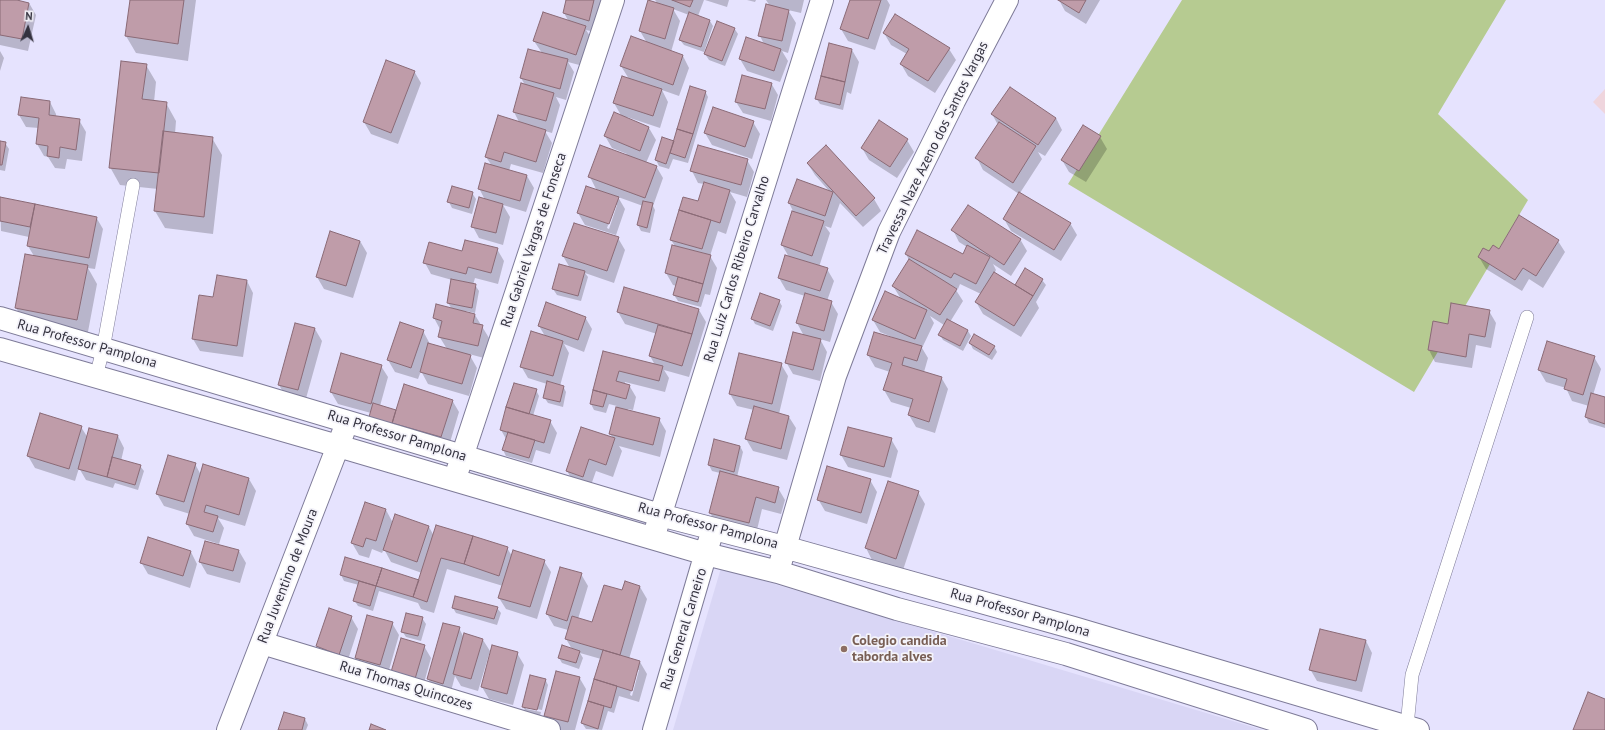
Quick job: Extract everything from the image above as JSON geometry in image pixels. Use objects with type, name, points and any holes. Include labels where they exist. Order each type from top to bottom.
[{"type":"street","name":"Rua Gabriel Vargas de Fonseca","points":[[454,480],[613,0]]},
{"type":"street","name":"Rua Luiz Carlos Ribeiro Carvalho","points":[[653,539],[822,0]]},
{"type":"street","name":"Travessa Naze Azeno dos Santos Vargas","points":[[778,572],[784,547],[835,376],[889,232],[1003,1]]},
{"type":"street","name":"Rua Professor Pamplona","points":[[0,318],[660,514],[1074,628],[1412,728]]},
{"type":"street","name":"Rua Professor Pamplona","points":[[0,349],[338,446],[653,539],[778,572],[897,609],[1066,654],[1306,730]]},
{"type":"street","name":"Rua Juventino de Moura","points":[[228,730],[347,421]]},
{"type":"street","points":[[557,510],[564,486]]},
{"type":"street","name":"Rua General Carneiro","points":[[654,730],[706,554],[712,528]]},
{"type":"street","points":[[1066,654],[1074,628]]},
{"type":"street","name":"Rua Thomas Quincozes","points":[[262,643],[549,730]]},
{"type":"lane","points":[[96,377],[103,349],[133,185]]},
{"type":"lane","points":[[1412,728],[1412,675],[1526,317]]},
{"type":"shaded area","points":[[1605,89],[1605,114],[1593,102]]},
{"type":"shaded area","name":"Colegio candida taborda alves","points":[[721,568],[1263,730],[673,730]]},
{"type":"green space","points":[[1182,0],[1506,0],[1438,114],[1528,200],[1414,392],[1068,184]]},
{"type":"building","points":[[0,0],[17,0],[29,3],[22,39],[0,35]]},
{"type":"building","points":[[130,0],[184,0],[178,44],[125,36]]},
{"type":"building","points":[[566,0],[594,0],[589,21],[563,13]]},
{"type":"building","points":[[648,0],[674,8],[665,39],[639,31]]},
{"type":"building","points":[[672,0],[693,0],[690,7]]},
{"type":"building","points":[[850,0],[881,0],[868,39],[840,29]]},
{"type":"building","points":[[1058,0],[1086,0],[1079,13]]},
{"type":"building","points":[[766,4],[789,10],[782,41],[758,36]]},
{"type":"building","points":[[543,12],[586,26],[576,55],[533,41]]},
{"type":"building","points":[[689,12],[710,20],[701,47],[679,40]]},
{"type":"building","points":[[895,14],[950,48],[928,81],[900,64],[909,49],[883,33]]},
{"type":"building","points":[[717,21],[735,28],[722,61],[704,54]]},
{"type":"building","points":[[631,36],[683,55],[673,85],[620,66]]},
{"type":"building","points":[[746,37],[781,49],[774,71],[739,59]]},
{"type":"building","points":[[829,43],[852,49],[845,82],[821,76]]},
{"type":"building","points":[[528,49],[568,59],[560,89],[520,78]]},
{"type":"building","points":[[386,60],[415,71],[391,133],[363,122]]},
{"type":"building","points":[[121,61],[147,64],[142,99],[167,102],[159,173],[109,168]]},
{"type":"building","points":[[742,75],[772,83],[765,109],[735,102]]},
{"type":"building","points":[[622,76],[662,89],[653,116],[613,103]]},
{"type":"building","points":[[821,76],[845,82],[840,105],[815,99]]},
{"type":"building","points":[[521,83],[554,93],[546,121],[513,112]]},
{"type":"building","points":[[690,86],[706,91],[693,134],[677,129]]},
{"type":"building","points":[[1010,87],[1056,118],[1038,145],[991,114]]},
{"type":"building","points":[[21,97],[50,101],[49,115],[80,119],[76,150],[60,147],[59,158],[47,156],[48,146],[36,144],[39,118],[18,115]]},
{"type":"building","points":[[713,107],[754,121],[745,147],[704,133]]},
{"type":"building","points":[[614,112],[649,127],[640,151],[604,136]]},
{"type":"building","points":[[498,115],[546,130],[536,162],[504,152],[501,162],[485,157]]},
{"type":"building","points":[[879,120],[908,139],[890,167],[861,148]]},
{"type":"building","points":[[999,122],[1036,146],[1013,183],[975,158]]},
{"type":"building","points":[[1083,125],[1101,136],[1079,171],[1061,160]]},
{"type":"building","points":[[677,129],[693,134],[685,158],[670,153]]},
{"type":"building","points":[[163,131],[213,137],[204,217],[154,211]]},
{"type":"building","points":[[662,137],[674,141],[666,164],[655,160]]},
{"type":"building","points":[[0,141],[6,142],[2,165],[0,165]]},
{"type":"building","points":[[600,145],[657,166],[645,198],[588,177]]},
{"type":"building","points":[[698,145],[748,159],[741,185],[690,171]]},
{"type":"building","points":[[826,145],[875,198],[856,216],[807,163]]},
{"type":"building","points":[[485,163],[527,175],[520,201],[478,189]]},
{"type":"building","points":[[797,179],[833,192],[825,216],[788,203]]},
{"type":"building","points":[[704,182],[730,190],[720,223],[679,210],[683,197],[698,201]]},
{"type":"building","points":[[452,186],[473,192],[469,208],[447,202]]},
{"type":"building","points":[[586,186],[619,197],[609,224],[577,213]]},
{"type":"building","points":[[1019,192],[1071,223],[1054,250],[1003,219]]},
{"type":"building","points":[[0,197],[35,204],[30,227],[0,221]]},
{"type":"building","points":[[479,197],[503,204],[496,233],[471,227]]},
{"type":"building","points":[[643,201],[653,203],[647,228],[637,225]]},
{"type":"building","points":[[35,204],[97,217],[89,258],[27,246]]},
{"type":"building","points":[[968,205],[1021,239],[1004,265],[951,230]]},
{"type":"building","points":[[679,210],[711,220],[702,249],[670,240]]},
{"type":"building","points":[[792,211],[824,221],[812,256],[781,245]]},
{"type":"building","points":[[1519,215],[1559,240],[1536,276],[1523,268],[1515,280],[1478,257],[1483,248],[1489,251],[1493,245],[1499,249]]},
{"type":"building","points":[[574,223],[619,237],[607,271],[562,256]]},
{"type":"building","points":[[917,230],[963,254],[967,245],[990,257],[976,284],[954,273],[951,278],[905,254]]},
{"type":"building","points":[[330,231],[360,241],[346,286],[316,277]]},
{"type":"building","points":[[465,240],[498,248],[491,273],[468,267],[466,274],[423,263],[429,242],[462,251]]},
{"type":"building","points":[[672,245],[711,255],[703,284],[665,273]]},
{"type":"building","points":[[25,254],[88,265],[77,320],[15,308]]},
{"type":"building","points":[[785,255],[828,268],[820,291],[778,278]]},
{"type":"building","points":[[909,259],[957,289],[940,315],[892,286]]},
{"type":"building","points":[[559,264],[585,271],[578,296],[552,289]]},
{"type":"building","points":[[1025,268],[1043,279],[1033,296],[1015,285]]},
{"type":"building","points":[[994,272],[1033,296],[1014,326],[975,302]]},
{"type":"building","points":[[217,275],[247,280],[237,346],[192,339],[199,295],[213,297]]},
{"type":"building","points":[[678,277],[703,284],[698,302],[673,295]]},
{"type":"building","points":[[451,279],[476,284],[472,308],[447,303]]},
{"type":"building","points":[[624,287],[699,309],[692,334],[617,312]]},
{"type":"building","points":[[885,291],[927,310],[915,339],[872,320]]},
{"type":"building","points":[[760,293],[780,300],[770,326],[751,319]]},
{"type":"building","points":[[805,293],[832,301],[824,331],[796,323]]},
{"type":"building","points":[[546,302],[586,317],[578,340],[538,326]]},
{"type":"building","points":[[1451,303],[1490,310],[1485,337],[1469,334],[1466,357],[1428,350],[1433,321],[1448,324]]},
{"type":"building","points":[[436,304],[475,314],[473,323],[483,325],[478,346],[438,337],[442,321],[433,318]]},
{"type":"building","points":[[947,319],[968,330],[960,346],[938,335]]},
{"type":"building","points":[[400,322],[424,330],[411,368],[387,360]]},
{"type":"building","points":[[295,323],[315,328],[298,390],[278,385]]},
{"type":"building","points":[[658,325],[692,334],[682,366],[649,356]]},
{"type":"building","points":[[531,331],[563,341],[553,376],[520,367]]},
{"type":"building","points":[[793,332],[821,339],[813,370],[785,363]]},
{"type":"building","points":[[874,332],[922,346],[917,361],[904,357],[902,365],[942,377],[929,422],[908,415],[913,399],[883,390],[892,363],[867,355]]},
{"type":"building","points":[[974,334],[995,346],[989,355],[969,343]]},
{"type":"building","points":[[1547,341],[1595,356],[1583,395],[1564,389],[1567,379],[1538,370]]},
{"type":"building","points":[[428,343],[471,355],[462,384],[420,372]]},
{"type":"building","points":[[603,351],[663,366],[659,381],[619,371],[616,381],[630,385],[626,399],[593,390]]},
{"type":"building","points":[[341,353],[382,365],[371,404],[330,392]]},
{"type":"building","points":[[739,353],[782,363],[772,404],[729,394]]},
{"type":"building","points":[[547,381],[564,386],[560,402],[543,398]]},
{"type":"building","points":[[514,383],[537,389],[529,414],[506,407]]},
{"type":"building","points":[[404,384],[453,400],[441,437],[392,423]]},
{"type":"building","points":[[593,390],[607,394],[603,407],[590,404]]},
{"type":"building","points":[[1591,393],[1605,397],[1605,424],[1585,417]]},
{"type":"building","points":[[373,403],[396,410],[392,424],[369,417]]},
{"type":"building","points":[[754,406],[789,416],[781,449],[745,439]]},
{"type":"building","points":[[506,407],[551,420],[544,443],[500,430]]},
{"type":"building","points":[[616,407],[660,418],[653,445],[609,434]]},
{"type":"building","points":[[40,413],[82,426],[69,469],[27,456]]},
{"type":"building","points":[[581,427],[615,438],[606,465],[589,459],[583,477],[566,471]]},
{"type":"building","points":[[848,427],[892,438],[884,467],[840,455]]},
{"type":"building","points":[[89,428],[118,435],[107,477],[78,469]]},
{"type":"building","points":[[508,432],[535,440],[529,458],[502,450]]},
{"type":"building","points":[[714,439],[740,446],[734,472],[708,465]]},
{"type":"building","points":[[168,455],[196,463],[184,502],[156,494]]},
{"type":"building","points":[[112,457],[141,465],[135,485],[107,477]]},
{"type":"building","points":[[203,464],[249,478],[239,515],[206,505],[204,512],[218,516],[213,532],[186,524]]},
{"type":"building","points":[[827,466],[871,479],[861,513],[817,500]]},
{"type":"building","points":[[720,471],[779,487],[775,503],[756,497],[749,523],[709,513]]},
{"type":"building","points":[[888,481],[919,491],[896,559],[865,548]]},
{"type":"building","points":[[365,502],[386,509],[376,541],[366,538],[363,547],[351,543]]},
{"type":"building","points":[[395,514],[429,526],[417,562],[383,550]]},
{"type":"building","points":[[436,525],[473,536],[464,564],[441,558],[427,602],[413,597]]},
{"type":"building","points":[[473,536],[508,547],[499,576],[464,564]]},
{"type":"building","points":[[148,537],[191,551],[183,576],[140,563]]},
{"type":"building","points":[[205,541],[239,550],[233,571],[199,562]]},
{"type":"building","points":[[513,550],[545,560],[530,607],[498,598]]},
{"type":"building","points":[[345,557],[382,568],[376,586],[340,575]]},
{"type":"building","points":[[560,567],[582,573],[567,621],[546,614]]},
{"type":"building","points":[[382,568],[419,580],[413,597],[376,586]]},
{"type":"building","points":[[359,581],[376,586],[370,606],[353,601]]},
{"type":"building","points":[[625,581],[640,586],[620,655],[565,639],[572,616],[592,622],[604,585],[622,590]]},
{"type":"building","points":[[455,596],[498,607],[494,619],[452,608]]},
{"type":"building","points":[[329,608],[352,616],[339,655],[316,646]]},
{"type":"building","points":[[406,613],[423,617],[418,636],[401,632]]},
{"type":"building","points":[[367,615],[393,622],[380,665],[355,658]]},
{"type":"building","points":[[443,623],[460,627],[443,684],[427,679]]},
{"type":"building","points":[[1320,629],[1366,640],[1356,681],[1309,670]]},
{"type":"building","points":[[464,633],[483,639],[471,679],[453,674]]},
{"type":"building","points":[[401,638],[425,645],[415,679],[391,672]]},
{"type":"building","points":[[492,645],[518,652],[507,694],[481,687]]},
{"type":"building","points":[[562,645],[580,651],[576,663],[558,658]]},
{"type":"building","points":[[603,650],[640,661],[632,691],[594,679]]},
{"type":"building","points":[[556,671],[580,677],[568,722],[544,716]]},
{"type":"building","points":[[530,675],[546,679],[537,710],[522,707]]},
{"type":"building","points":[[594,679],[617,686],[611,708],[588,701]]},
{"type":"building","points":[[1588,692],[1605,699],[1605,730],[1573,730]]},
{"type":"building","points":[[588,701],[604,706],[598,729],[581,723]]},
{"type":"building","points":[[284,712],[305,718],[302,730],[278,730]]},
{"type":"building","points":[[371,724],[386,730],[369,730]]},
{"type":"place","name":"Colegio candida taborda alves","points":[[844,649]]}]
